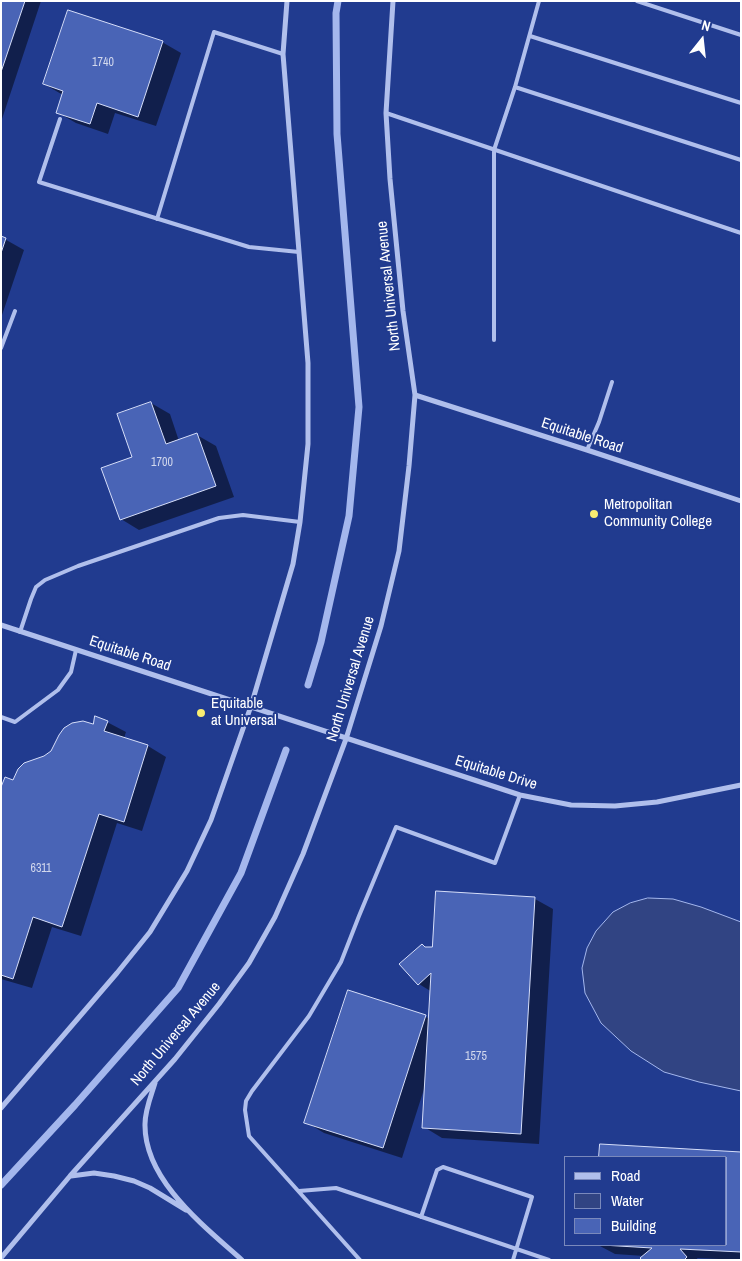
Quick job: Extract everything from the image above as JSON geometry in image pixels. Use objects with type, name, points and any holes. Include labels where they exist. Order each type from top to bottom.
[{"type":"street","points":[[1,1108],[150,932],[187,871],[210,820],[251,706],[294,564],[308,444],[308,363],[283,54],[287,1]]},
{"type":"street","name":"North Universal Avenue","points":[[1,1258],[70,1176],[175,1059],[249,963],[275,917],[303,854],[346,739],[381,626],[399,551],[415,395],[403,312],[390,179],[386,113],[393,1]]},
{"type":"street","name":"Equitable Road","points":[[415,395],[741,501]]},
{"type":"street","name":"Equitable Road","points":[[1,625],[251,706]]},
{"type":"street","name":"Equitable Drive","points":[[251,706],[520,795],[571,805],[615,806],[657,802],[741,785]]},
{"type":"street","points":[[155,1080],[145,1124],[147,1144],[153,1163],[190,1213],[242,1260]]},
{"type":"street","points":[[70,1176],[94,1173],[134,1182],[150,1188],[190,1213]]},
{"type":"lane","points":[[494,340],[494,150],[540,1]]},
{"type":"lane","points":[[637,1],[741,35]]},
{"type":"lane","points":[[156,219],[214,32],[283,54]]},
{"type":"lane","points":[[530,36],[741,103]]},
{"type":"lane","points":[[515,87],[741,160]]},
{"type":"lane","points":[[386,113],[741,233]]},
{"type":"lane","points":[[60,119],[38,182],[249,247],[299,252]]},
{"type":"lane","points":[[1,348],[15,311]]},
{"type":"lane","points":[[587,450],[612,382]]},
{"type":"lane","points":[[20,632],[36,587],[45,580],[78,566],[219,518],[243,515],[300,522]]},
{"type":"lane","points":[[1,717],[15,722],[58,690],[71,672],[76,650]]},
{"type":"lane","points":[[360,1260],[249,1136],[245,1110],[246,1101],[309,1016],[341,962],[396,827],[495,863],[520,795]]},
{"type":"lane","points":[[421,1217],[437,1170],[442,1167],[532,1197],[514,1260]]},
{"type":"lane","points":[[299,1191],[336,1188],[549,1260]]},
{"type":"water","points":[[648,898],[673,899],[741,922],[741,1091],[664,1072],[631,1051],[601,1023],[585,993],[582,968],[587,948],[596,931],[613,912],[630,903]]},
{"type":"building","points":[[1,1],[25,1],[1,72]]},
{"type":"building","points":[[68,10],[163,41],[138,117],[97,103],[90,124],[56,113],[63,91],[43,84]]},
{"type":"building","points":[[1,236],[6,238],[1,253]]},
{"type":"building","points":[[151,402],[166,444],[197,433],[216,486],[120,520],[101,468],[132,457],[117,414]]},
{"type":"building","points":[[95,716],[108,721],[104,731],[148,745],[124,822],[99,814],[62,927],[33,917],[13,979],[1,975],[1,787],[5,777],[13,780],[18,769],[24,763],[44,756],[51,751],[64,728],[72,723],[83,721],[93,724]]},
{"type":"building","points":[[436,891],[535,897],[521,1134],[422,1128],[431,973],[418,985],[399,964],[422,944],[425,947],[432,947]]},
{"type":"building","points":[[348,990],[426,1015],[383,1148],[304,1123]]},
{"type":"building","points":[[600,1144],[741,1152],[741,1252],[680,1249],[687,1257],[684,1260],[642,1260],[640,1258],[652,1248],[619,1246],[727,1246],[727,1156],[599,1156]]},
{"type":"waterway","points":[[308,685],[321,642],[349,516],[359,407],[337,134],[336,13],[338,1]]},
{"type":"waterway","points":[[1,1185],[75,1105],[178,988],[241,873],[286,750]]},
{"type":"place","name":"Metropolitan Community College","points":[[594,514]]},
{"type":"place","name":"Equitable at Universal","points":[[201,713]]}]
